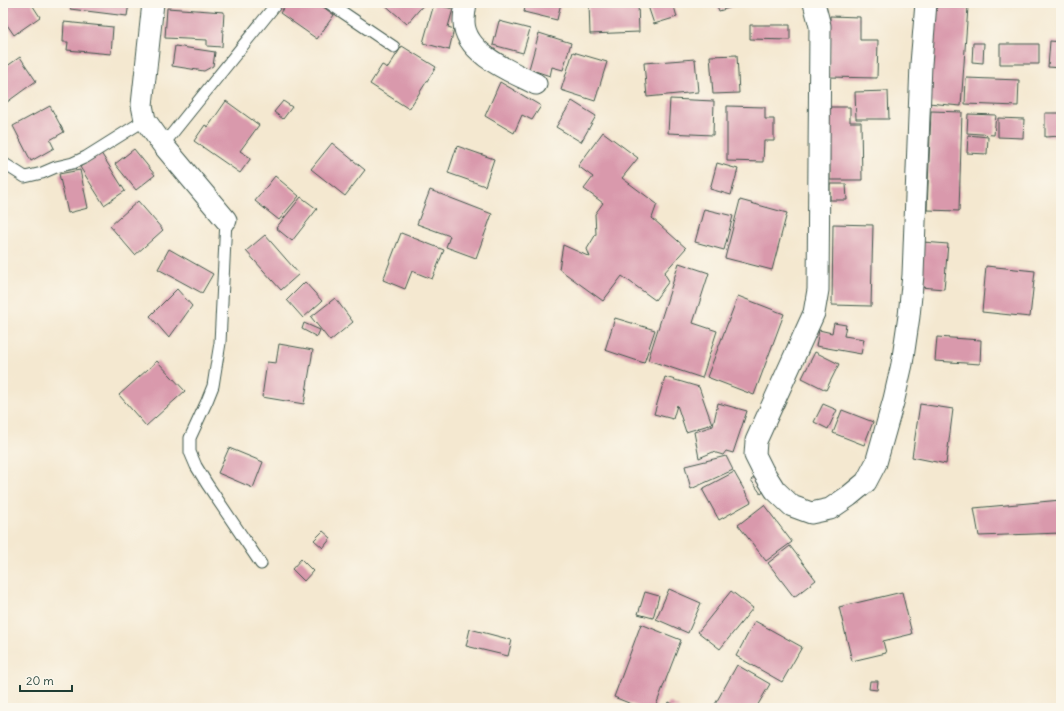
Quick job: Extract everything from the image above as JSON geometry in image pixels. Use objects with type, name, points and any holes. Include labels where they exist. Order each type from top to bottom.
[{"type":"street","points":[[153,3],[142,105],[145,120],[163,146],[226,220]]},
{"type":"street","points":[[466,3],[464,23],[467,34],[474,45],[488,58],[536,84]]},
{"type":"street","points":[[814,3],[820,26],[818,290],[814,313],[756,442],[755,455],[763,471],[776,490],[792,506],[811,513],[830,509],[866,482],[876,463],[902,364],[913,275],[921,71],[926,3]]},
{"type":"lane","points":[[163,146],[277,3]]},
{"type":"lane","points":[[329,3],[394,46]]},
{"type":"lane","points":[[3,163],[25,178],[42,173],[86,157],[145,120]]},
{"type":"lane","points":[[226,220],[220,343],[212,386],[207,402],[190,438],[190,452],[196,466],[207,484],[261,564]]},
{"type":"building","points":[[3,3],[31,3],[40,17],[14,35],[3,19]]},
{"type":"building","points":[[71,3],[129,3],[127,16],[70,9]]},
{"type":"building","points":[[287,3],[318,3],[334,15],[317,39],[280,13]]},
{"type":"building","points":[[383,3],[425,3],[407,24]]},
{"type":"building","points":[[526,3],[561,3],[557,20],[524,12]]},
{"type":"building","points":[[589,3],[638,3],[639,32],[590,34]]},
{"type":"building","points":[[647,3],[673,3],[677,17],[654,24]]},
{"type":"building","points":[[716,3],[745,3],[719,11]]},
{"type":"building","points":[[434,4],[453,9],[448,27],[454,29],[449,50],[423,43]]},
{"type":"building","points":[[935,4],[968,7],[961,106],[928,103]]},
{"type":"building","points":[[167,8],[224,12],[222,47],[207,46],[207,40],[165,38]]},
{"type":"building","points":[[830,16],[860,17],[860,40],[878,40],[877,78],[829,77]]},
{"type":"building","points":[[499,21],[530,29],[523,53],[493,45]]},
{"type":"building","points":[[64,22],[113,27],[111,54],[67,50],[68,42],[63,42]]},
{"type":"building","points":[[750,25],[790,25],[790,40],[750,39]]},
{"type":"building","points":[[539,33],[571,43],[563,70],[552,67],[550,76],[529,69]]},
{"type":"building","points":[[1050,41],[1061,42],[1061,68],[1048,67]]},
{"type":"building","points":[[973,43],[984,43],[983,63],[972,62]]},
{"type":"building","points":[[1000,44],[1039,44],[1039,64],[1000,64]]},
{"type":"building","points":[[175,46],[215,52],[213,66],[204,71],[172,66]]},
{"type":"building","points":[[402,46],[436,67],[409,109],[370,84],[382,65],[388,68]]},
{"type":"building","points":[[573,52],[607,62],[595,101],[561,90]]},
{"type":"building","points":[[737,55],[739,93],[713,94],[710,56]]},
{"type":"building","points":[[20,57],[36,81],[3,105],[3,69]]},
{"type":"building","points":[[695,59],[698,92],[647,97],[644,63]]},
{"type":"building","points":[[966,78],[1019,80],[1018,106],[965,104]]},
{"type":"building","points":[[500,82],[541,106],[532,120],[522,115],[514,133],[485,116]]},
{"type":"building","points":[[888,91],[889,119],[856,119],[855,92]]},
{"type":"building","points":[[670,99],[714,101],[713,135],[668,133]]},
{"type":"building","points":[[226,101],[259,125],[240,151],[251,158],[240,173],[194,141],[205,125],[208,127]]},
{"type":"building","points":[[283,101],[292,107],[283,119],[274,112]]},
{"type":"building","points":[[572,101],[596,116],[581,142],[556,127]]},
{"type":"building","points":[[50,106],[64,132],[50,140],[54,148],[31,161],[13,126]]},
{"type":"building","points":[[727,106],[765,107],[765,119],[774,119],[774,141],[764,141],[763,162],[727,161]]},
{"type":"building","points":[[829,107],[850,107],[850,122],[861,122],[862,180],[830,180]]},
{"type":"building","points":[[931,111],[962,112],[959,211],[927,210]]},
{"type":"building","points":[[1045,113],[1061,113],[1061,136],[1045,137]]},
{"type":"building","points":[[968,114],[996,115],[994,135],[967,133]]},
{"type":"building","points":[[998,118],[1024,119],[1023,138],[998,137]]},
{"type":"building","points":[[603,132],[638,158],[622,178],[657,204],[652,218],[686,248],[664,273],[669,281],[655,300],[622,276],[603,301],[559,269],[563,245],[590,257],[587,249],[596,234],[595,214],[603,203],[584,189],[593,177],[578,166]]},
{"type":"building","points":[[968,135],[988,137],[987,154],[967,153]]},
{"type":"building","points":[[332,143],[365,170],[345,196],[311,169]]},
{"type":"building","points":[[457,146],[494,159],[485,186],[448,173]]},
{"type":"building","points":[[134,149],[155,175],[136,190],[115,164]]},
{"type":"building","points":[[101,153],[125,191],[104,205],[80,167]]},
{"type":"building","points":[[717,163],[738,169],[731,195],[710,189]]},
{"type":"building","points":[[80,170],[88,208],[68,213],[59,174]]},
{"type":"building","points":[[275,176],[299,196],[279,220],[255,201]]},
{"type":"building","points":[[830,184],[846,184],[847,200],[830,200]]},
{"type":"building","points":[[430,190],[492,214],[476,258],[446,247],[450,236],[417,224]]},
{"type":"building","points":[[301,197],[317,209],[292,241],[276,228]]},
{"type":"building","points":[[740,200],[787,213],[772,270],[725,258]]},
{"type":"building","points":[[138,201],[163,230],[135,255],[110,226]]},
{"type":"building","points":[[704,209],[733,216],[724,250],[695,242]]},
{"type":"building","points":[[833,224],[873,225],[871,306],[832,305]]},
{"type":"building","points":[[401,233],[444,250],[432,279],[412,271],[405,289],[383,280]]},
{"type":"building","points":[[265,235],[299,274],[281,290],[246,251]]},
{"type":"building","points":[[923,242],[948,244],[944,289],[920,287]]},
{"type":"building","points":[[169,249],[213,274],[202,293],[158,269]]},
{"type":"building","points":[[679,263],[709,273],[693,323],[717,331],[702,378],[648,360]]},
{"type":"building","points":[[986,266],[1035,271],[1030,317],[982,312]]},
{"type":"building","points":[[305,282],[322,301],[303,318],[287,300]]},
{"type":"building","points":[[177,289],[192,306],[169,338],[150,316]]},
{"type":"building","points":[[738,296],[784,314],[754,395],[707,377]]},
{"type":"building","points":[[335,298],[353,322],[330,341],[311,317]]},
{"type":"building","points":[[615,318],[655,330],[644,363],[605,350]]},
{"type":"building","points":[[304,323],[320,330],[317,337],[302,329]]},
{"type":"building","points":[[834,323],[846,325],[844,336],[864,339],[861,354],[816,346],[819,330],[832,333]]},
{"type":"building","points":[[937,337],[981,340],[980,364],[935,361]]},
{"type":"building","points":[[279,344],[313,350],[304,404],[262,397],[267,362],[276,363]]},
{"type":"building","points":[[815,352],[839,364],[826,390],[802,378]]},
{"type":"building","points":[[157,361],[185,391],[146,426],[119,395]]},
{"type":"building","points":[[665,377],[699,387],[712,424],[686,432],[677,405],[673,419],[654,414]]},
{"type":"building","points":[[718,403],[747,411],[733,453],[726,451],[723,455],[713,452],[699,458],[694,432],[713,426]]},
{"type":"building","points":[[823,404],[837,410],[828,429],[814,422]]},
{"type":"building","points":[[920,404],[953,409],[946,464],[912,457]]},
{"type":"building","points":[[842,410],[873,422],[864,445],[833,433]]},
{"type":"building","points":[[229,448],[263,462],[253,488],[218,473]]},
{"type":"building","points":[[726,456],[733,470],[691,489],[685,466]]},
{"type":"building","points":[[734,472],[751,502],[719,520],[702,489]]},
{"type":"building","points":[[756,476],[766,490],[761,494],[751,480]]},
{"type":"building","points":[[1061,500],[1061,533],[979,536],[974,508]]},
{"type":"building","points":[[764,505],[792,542],[766,561],[738,525]]},
{"type":"building","points":[[323,531],[331,538],[323,548],[314,540]]},
{"type":"building","points":[[790,546],[816,580],[794,597],[768,563]]},
{"type":"building","points":[[301,559],[313,571],[304,581],[292,569]]},
{"type":"building","points":[[669,589],[701,603],[688,633],[656,619]]},
{"type":"building","points":[[731,591],[753,608],[720,649],[698,632]]},
{"type":"building","points":[[645,592],[659,596],[653,618],[638,614]]},
{"type":"building","points":[[902,592],[912,634],[883,641],[886,653],[852,661],[839,607]]},
{"type":"building","points":[[755,621],[802,647],[782,682],[736,656]]},
{"type":"building","points":[[641,624],[681,640],[655,708],[641,708],[614,697]]},
{"type":"building","points":[[470,629],[512,640],[508,656],[466,646]]},
{"type":"building","points":[[737,665],[770,684],[756,708],[713,708]]},
{"type":"building","points":[[870,681],[878,681],[877,690],[869,689]]},
{"type":"building","points":[[669,702],[680,708],[665,708]]}]
